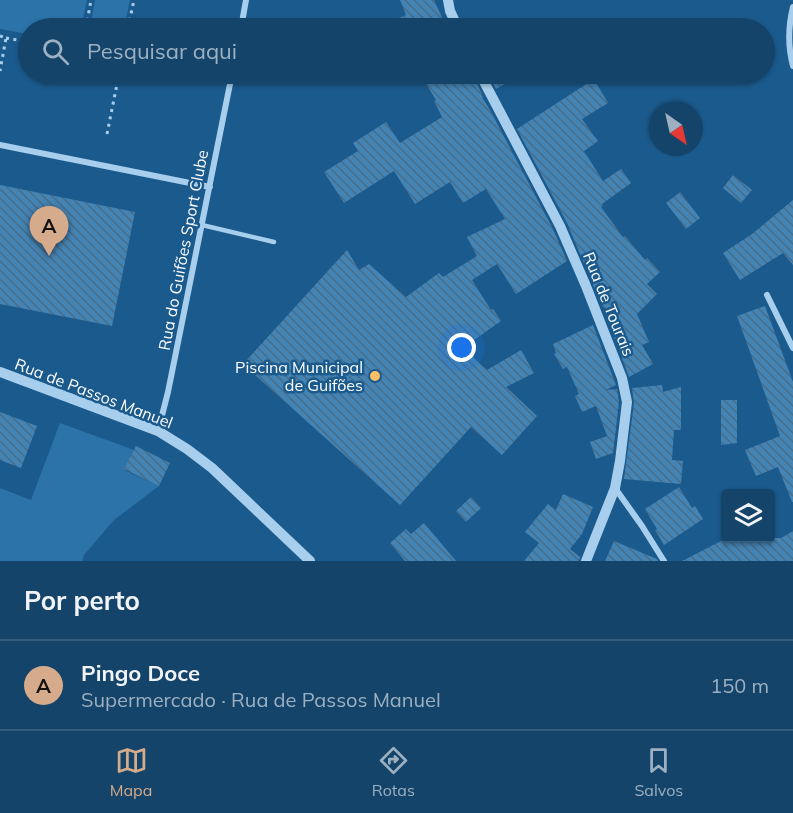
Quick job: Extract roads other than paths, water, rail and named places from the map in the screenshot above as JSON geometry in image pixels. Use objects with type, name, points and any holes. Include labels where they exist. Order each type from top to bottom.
[{"type":"street","points":[[243,18],[246,0]]},
{"type":"street","points":[[448,0],[453,18]]},
{"type":"street","points":[[793,7],[789,24],[790,56],[793,66]]},
{"type":"street","name":"Rua do Guifões Sport Clube","points":[[158,431],[168,392],[230,84]]},
{"type":"street","name":"Rua de Tourais","points":[[485,84],[560,226],[622,378],[627,402],[615,488],[586,561]]},
{"type":"street","points":[[0,145],[210,187]]},
{"type":"street","points":[[767,295],[793,348]]},
{"type":"street","name":"Rua de Passos Manuel","points":[[0,372],[158,431],[212,468],[310,561]]},
{"type":"street","points":[[615,488],[664,561]]},
{"type":"lane","points":[[201,225],[274,242]]},
{"type":"place","name":"Pingo Doce","points":[[49,256]]},
{"type":"place","name":"Piscina Municipal de Guifões","points":[[375,376]]}]
